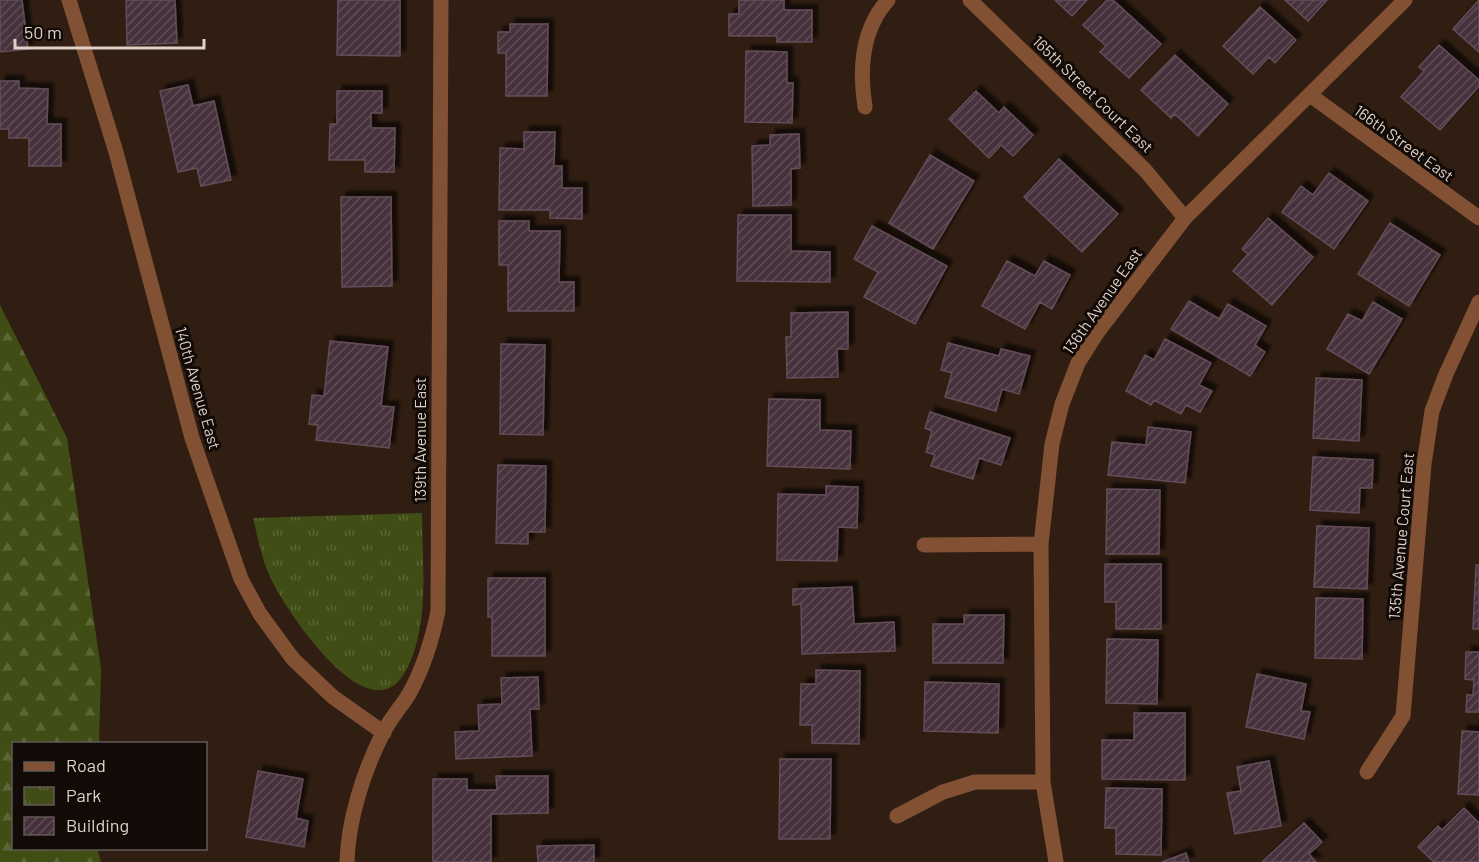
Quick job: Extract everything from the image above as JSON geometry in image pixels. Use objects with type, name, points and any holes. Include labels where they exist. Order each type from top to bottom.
[{"type":"street","name":"140th Avenue East","points":[[69,0],[116,152],[192,438],[241,579],[261,614],[293,659],[333,697],[384,733]]},
{"type":"street","name":"139th Avenue East","points":[[347,862],[356,809],[384,733],[409,693],[427,657],[438,611],[441,0]]},
{"type":"street","points":[[865,107],[861,82],[864,46],[878,11],[888,0]]},
{"type":"street","name":"165th Street Court East","points":[[970,0],[1145,170],[1185,218]]},
{"type":"street","name":"136th Avenue East","points":[[1056,862],[1043,782],[1041,544],[1052,444],[1062,404],[1078,363],[1097,333],[1185,218],[1405,0]]},
{"type":"street","name":"166th Street East","points":[[1310,95],[1479,218]]},
{"type":"street","name":"135th Avenue Court East","points":[[1366,772],[1403,716],[1424,464],[1432,411],[1479,302]]},
{"type":"street","points":[[924,545],[1041,544]]},
{"type":"street","points":[[897,816],[943,792],[975,782],[1043,782]]},
{"type":"green space","points":[[0,305],[67,438],[101,669],[99,742],[12,742],[12,850],[97,850],[101,862],[0,862]]},
{"type":"green space","points":[[422,513],[422,616],[413,656],[404,674],[388,688],[370,689],[350,678],[329,661],[293,615],[268,572],[253,518]]},
{"type":"building","points":[[0,0],[22,0],[28,49],[0,52]]},
{"type":"building","points":[[126,0],[175,0],[177,43],[127,45]]},
{"type":"building","points":[[338,0],[400,0],[400,56],[337,55]]},
{"type":"building","points":[[739,0],[784,0],[784,10],[812,10],[812,42],[777,42],[777,36],[729,36],[729,14],[739,14]]},
{"type":"building","points":[[1055,0],[1087,0],[1072,16]]},
{"type":"building","points":[[1107,0],[1113,0],[1161,44],[1129,78],[1100,52],[1106,46],[1083,25]]},
{"type":"building","points":[[1285,0],[1327,0],[1308,21]]},
{"type":"building","points":[[1479,0],[1479,52],[1453,29]]},
{"type":"building","points":[[1260,7],[1296,40],[1275,63],[1269,57],[1253,74],[1223,46]]},
{"type":"building","points":[[510,24],[548,24],[547,96],[506,96],[506,53],[498,53],[498,32],[510,32]]},
{"type":"building","points":[[1439,45],[1479,80],[1479,86],[1440,130],[1401,97],[1424,71],[1419,67]]},
{"type":"building","points":[[746,51],[787,52],[787,83],[793,83],[792,123],[745,122]]},
{"type":"building","points":[[1175,55],[1228,104],[1198,136],[1175,114],[1171,118],[1141,90]]},
{"type":"building","points":[[0,81],[19,81],[19,88],[48,89],[47,124],[61,124],[61,166],[29,166],[29,138],[9,138],[9,129],[0,129]]},
{"type":"building","points":[[188,85],[193,106],[214,101],[231,180],[201,186],[197,168],[178,172],[160,91]]},
{"type":"building","points":[[337,91],[382,91],[382,113],[371,113],[371,128],[395,128],[394,172],[365,172],[365,160],[329,160],[330,124],[337,124]]},
{"type":"building","points":[[976,91],[999,113],[1004,107],[1033,135],[1013,156],[1001,145],[989,158],[949,119]]},
{"type":"building","points":[[524,132],[555,132],[554,166],[562,166],[562,188],[582,188],[582,219],[550,218],[550,210],[499,210],[500,148],[524,149]]},
{"type":"building","points":[[799,134],[800,168],[791,169],[791,205],[753,206],[752,146],[770,145],[770,135]]},
{"type":"building","points":[[930,155],[974,181],[933,249],[889,223]]},
{"type":"building","points":[[1059,159],[1118,214],[1082,252],[1024,197]]},
{"type":"building","points":[[1329,173],[1368,201],[1334,249],[1282,212],[1301,186],[1313,195]]},
{"type":"building","points":[[341,197],[391,197],[392,286],[342,287]]},
{"type":"building","points":[[738,215],[791,215],[791,251],[830,252],[830,282],[737,281]]},
{"type":"building","points":[[1268,218],[1313,257],[1272,305],[1233,271],[1248,254],[1242,249]]},
{"type":"building","points":[[499,221],[529,221],[529,231],[560,231],[559,282],[574,282],[574,311],[508,311],[508,265],[499,265]]},
{"type":"building","points":[[1390,223],[1440,255],[1409,306],[1358,274]]},
{"type":"building","points":[[872,226],[947,266],[915,324],[864,297],[878,272],[854,259]]},
{"type":"building","points":[[1007,261],[1035,276],[1044,261],[1070,275],[1052,309],[1040,302],[1025,329],[982,306]]},
{"type":"building","points":[[1189,301],[1219,319],[1228,304],[1266,326],[1255,345],[1265,352],[1250,376],[1171,329]]},
{"type":"building","points":[[1373,302],[1402,319],[1369,374],[1327,349],[1348,314],[1362,321]]},
{"type":"building","points":[[848,312],[848,349],[837,349],[838,377],[787,378],[786,337],[791,337],[791,313]]},
{"type":"building","points":[[1165,339],[1211,363],[1199,385],[1212,391],[1200,412],[1186,405],[1181,414],[1154,400],[1151,405],[1126,391],[1145,355],[1154,360]]},
{"type":"building","points":[[330,341],[388,347],[381,406],[394,407],[389,448],[316,440],[318,425],[309,424],[312,395],[324,396]]},
{"type":"building","points":[[948,343],[999,356],[1001,349],[1030,356],[1019,394],[1002,389],[996,411],[945,397],[952,373],[941,370]]},
{"type":"building","points":[[501,344],[545,345],[543,435],[500,434]]},
{"type":"building","points":[[1316,378],[1362,380],[1359,441],[1313,438]]},
{"type":"building","points":[[769,399],[820,400],[820,430],[851,431],[850,469],[767,466]]},
{"type":"building","points":[[930,412],[1010,438],[1001,465],[979,458],[973,479],[931,466],[935,455],[926,452],[932,431],[925,428]]},
{"type":"building","points":[[1148,427],[1191,432],[1185,483],[1108,475],[1112,442],[1146,445]]},
{"type":"building","points":[[1313,457],[1373,460],[1372,488],[1360,488],[1359,513],[1310,510]]},
{"type":"building","points":[[498,465],[546,466],[545,532],[528,532],[528,544],[496,543]]},
{"type":"building","points":[[826,486],[858,487],[857,528],[838,527],[837,561],[777,560],[778,494],[826,495]]},
{"type":"building","points":[[1107,489],[1160,490],[1159,554],[1106,554]]},
{"type":"building","points":[[1317,526],[1369,528],[1367,589],[1314,587]]},
{"type":"building","points":[[1105,564],[1161,564],[1161,629],[1116,629],[1116,602],[1105,602]]},
{"type":"building","points":[[1476,565],[1479,565],[1479,629],[1473,629]]},
{"type":"building","points":[[488,578],[545,578],[545,656],[492,656],[492,617],[488,617]]},
{"type":"building","points":[[852,587],[854,624],[894,622],[895,651],[802,654],[801,604],[793,605],[793,589]]},
{"type":"building","points":[[1316,598],[1363,599],[1362,659],[1315,658]]},
{"type":"building","points":[[964,615],[1004,615],[1003,663],[933,663],[933,624],[964,624]]},
{"type":"building","points":[[1107,639],[1158,640],[1157,704],[1106,703]]},
{"type":"building","points":[[1466,652],[1479,652],[1479,712],[1466,712],[1467,695],[1473,695],[1474,680],[1465,679]]},
{"type":"building","points":[[816,670],[860,671],[859,744],[812,743],[812,725],[800,725],[801,684],[816,684]]},
{"type":"building","points":[[1257,674],[1306,684],[1301,711],[1310,712],[1304,739],[1246,727]]},
{"type":"building","points":[[538,677],[539,709],[530,709],[532,756],[456,759],[455,732],[479,731],[478,705],[502,704],[501,678]]},
{"type":"building","points":[[925,682],[999,684],[998,733],[924,731]]},
{"type":"building","points":[[1134,713],[1185,713],[1185,780],[1102,779],[1102,740],[1134,740]]},
{"type":"building","points":[[1462,731],[1479,732],[1479,795],[1458,794]]},
{"type":"building","points":[[780,759],[831,759],[830,839],[779,839]]},
{"type":"building","points":[[1269,761],[1281,826],[1235,834],[1227,793],[1241,791],[1237,767]]},
{"type":"building","points":[[258,771],[303,779],[296,818],[308,821],[304,847],[246,837]]},
{"type":"building","points":[[496,776],[548,776],[548,813],[491,814],[491,862],[433,862],[433,779],[467,779],[467,790],[497,790]]},
{"type":"building","points":[[1106,788],[1162,789],[1161,855],[1116,854],[1116,828],[1105,828]]},
{"type":"building","points":[[1464,808],[1479,823],[1479,862],[1434,862],[1418,847],[1438,826],[1442,830]]},
{"type":"building","points":[[1304,823],[1322,842],[1309,854],[1316,862],[1262,862]]},
{"type":"building","points":[[594,845],[594,862],[538,862],[537,846]]},
{"type":"building","points":[[1186,853],[1189,862],[1162,862]]}]
